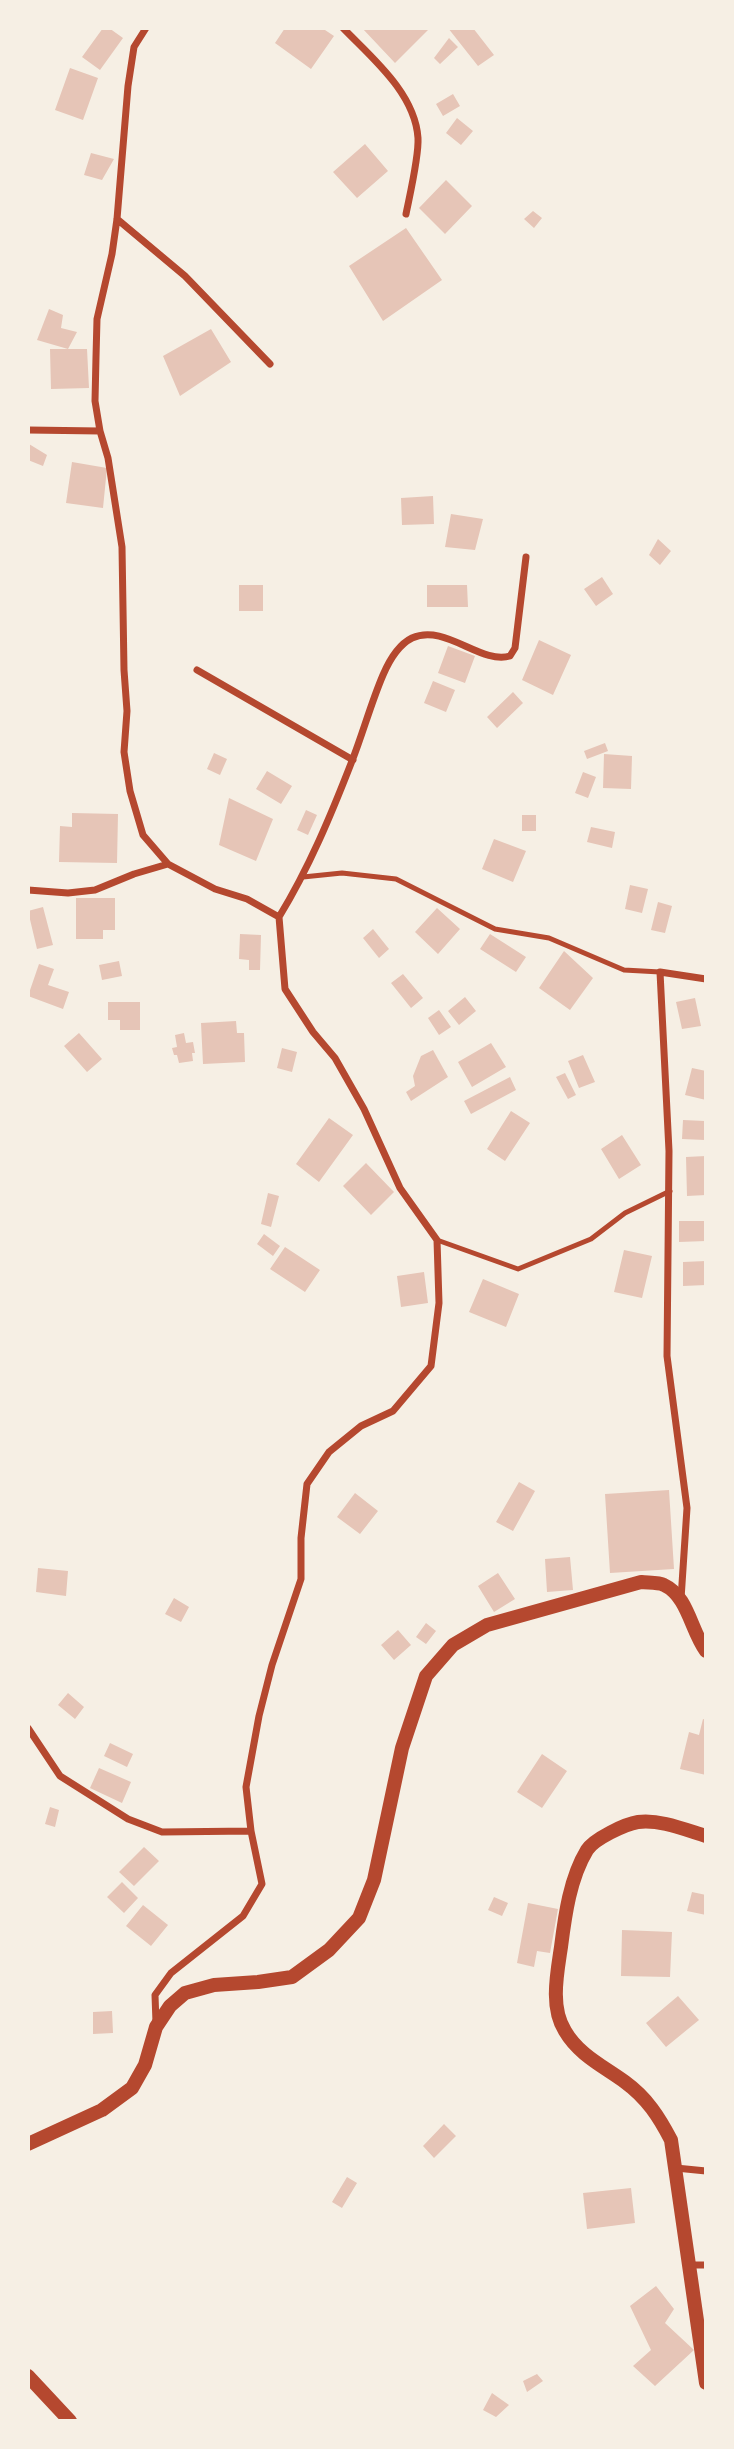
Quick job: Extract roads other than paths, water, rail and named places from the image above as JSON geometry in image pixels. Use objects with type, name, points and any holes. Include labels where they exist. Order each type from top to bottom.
[{"type":"main road","points":[[28,2144],[102,2110],[132,2088],[145,2065],[156,2027],[170,2006],[185,1993],[214,1985],[292,1977],[329,1950],[359,1918],[374,1880],[402,1748],[426,1676],[453,1645],[487,1625],[641,1582],[663,1584],[681,1599],[698,1640],[706,1651]]},
{"type":"main road","points":[[706,1836],[670,1826],[640,1822],[620,1827],[588,1847],[577,1872],[565,1914],[555,2004],[563,2029],[580,2052],[627,2083],[654,2109],[671,2140],[706,2383]]},
{"type":"main road","points":[[28,2376],[71,2421]]},
{"type":"street","points":[[146,28],[134,47],[117,219],[97,319],[95,401],[108,458],[122,547],[127,711],[124,752],[130,790],[142,835],[168,864],[215,889],[247,899],[279,917]]},
{"type":"street","points":[[343,28],[401,93],[412,111],[418,139],[407,214]]},
{"type":"street","points":[[117,219],[185,276],[270,363]]},
{"type":"street","points":[[28,430],[100,431]]},
{"type":"street","points":[[156,2027],[155,1996],[171,1973],[243,1916],[262,1884],[251,1831],[246,1787],[272,1665],[301,1579],[301,1538],[307,1484],[329,1452],[360,1426],[393,1411],[431,1366],[439,1303],[437,1240],[400,1188],[364,1108],[335,1058],[313,1032],[285,989],[279,917],[303,877],[353,760],[383,674],[397,649],[413,638],[425,636],[449,639],[506,658],[513,653],[526,557]]},
{"type":"street","points":[[197,670],[353,760]]},
{"type":"street","points":[[28,890],[68,893],[95,890],[168,864]]},
{"type":"street","points":[[681,1599],[687,1508],[667,1356],[670,1151],[664,1086],[660,972],[706,979]]},
{"type":"street","points":[[28,1728],[60,1776],[128,1819],[162,1832],[251,1831]]},
{"type":"street","points":[[676,2168],[706,2171]]},
{"type":"street","points":[[688,2265],[706,2265]]},
{"type":"lane","points":[[303,877],[342,873],[396,879],[495,929],[549,938],[624,970],[660,972]]},
{"type":"lane","points":[[437,1240],[518,1269],[591,1239],[625,1213],[670,1191]]}]
